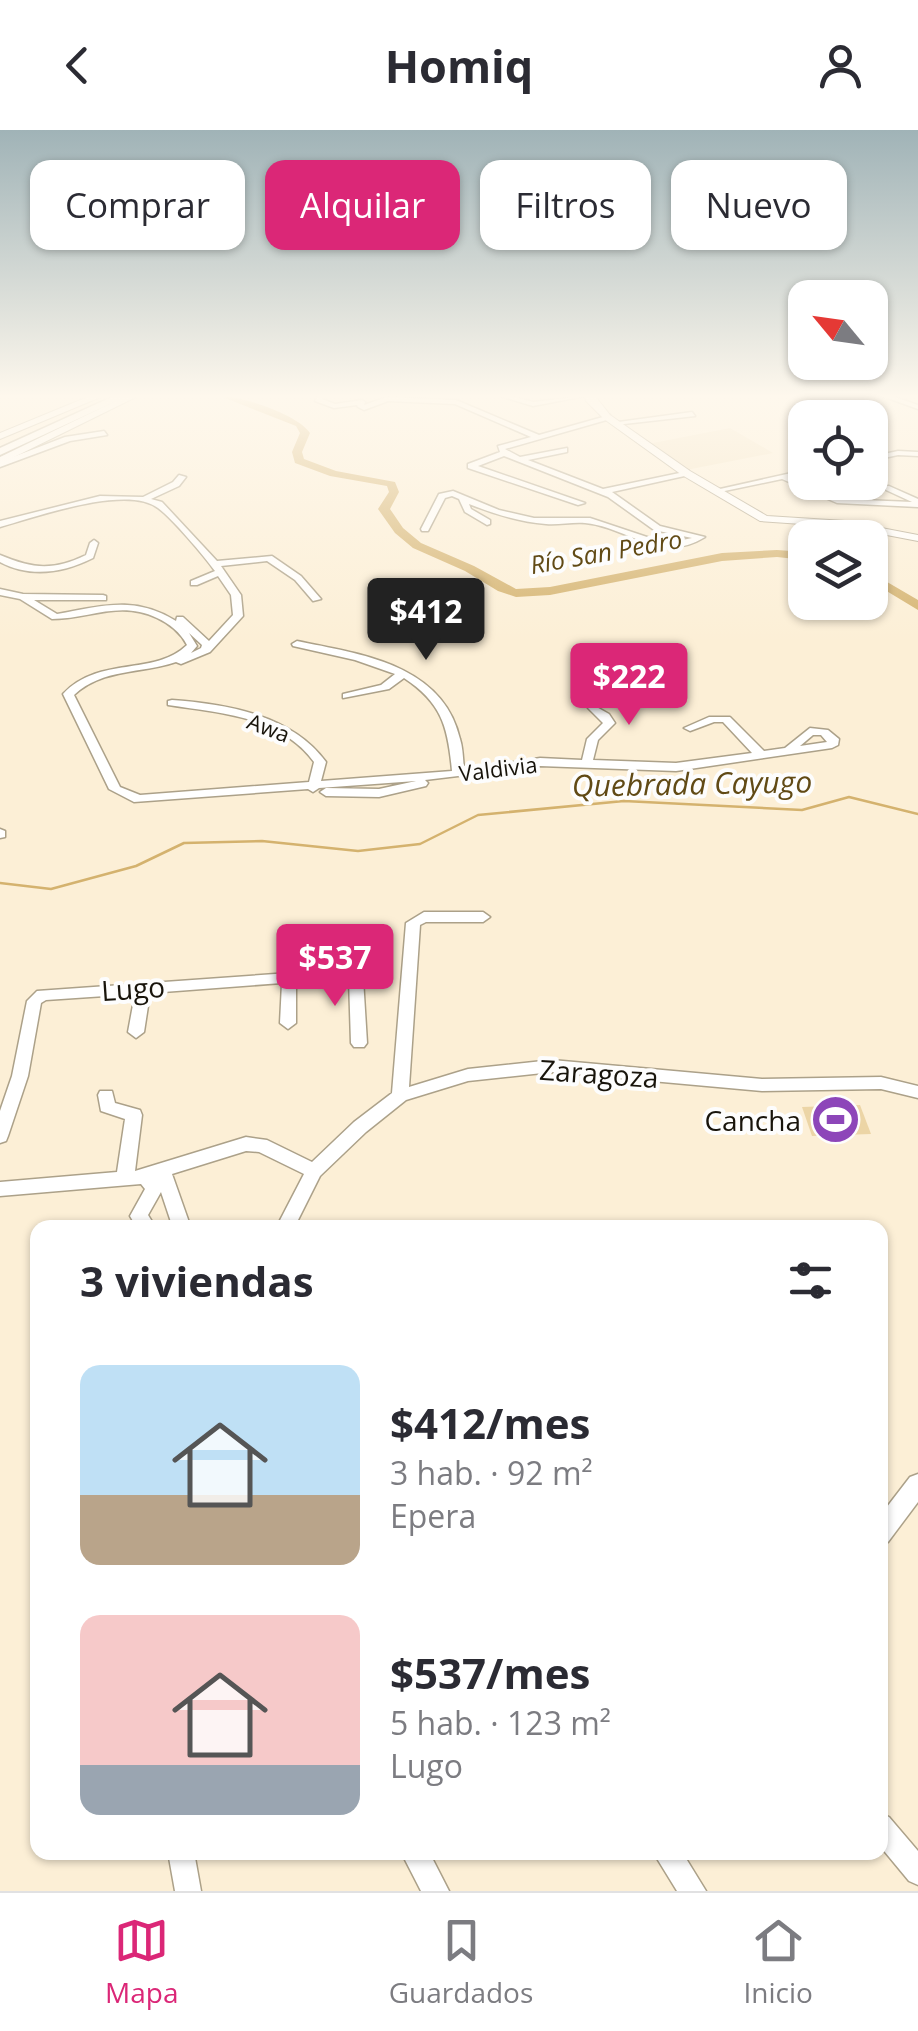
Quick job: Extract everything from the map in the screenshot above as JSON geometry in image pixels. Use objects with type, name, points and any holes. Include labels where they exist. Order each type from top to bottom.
[{"type":"main road","points":[[694,478],[769,520],[846,524],[918,538]]},
{"type":"street","points":[[144,499],[181,478]]},
{"type":"street","points":[[507,478],[581,503]]},
{"type":"street","points":[[570,478],[636,506]]},
{"type":"street","points":[[607,492],[664,478]]},
{"type":"street","points":[[715,491],[774,478]]},
{"type":"street","points":[[789,478],[837,501],[918,504]]},
{"type":"street","points":[[889,488],[918,504]]},
{"type":"street","points":[[425,529],[442,496],[452,493],[476,507],[507,515],[591,522],[638,540],[684,542],[701,537],[657,528],[607,492]]},
{"type":"street","points":[[0,524],[100,498],[144,499],[168,509],[236,595],[238,616],[194,658],[158,663]]},
{"type":"street","points":[[462,498],[468,510],[486,522]]},
{"type":"street","points":[[0,515],[15,518]]},
{"type":"street","points":[[2,561],[26,569],[59,568],[90,556],[95,551],[94,544]]},
{"type":"street","points":[[194,582],[217,568],[269,558],[298,578],[316,598]]},
{"type":"street","points":[[0,592],[23,597],[142,598],[163,606],[188,629],[232,624]]},
{"type":"street","points":[[23,597],[56,617],[112,604],[134,605],[188,629],[205,640],[206,650]]},
{"type":"street","name":"Valdivia","points":[[188,629],[192,646],[180,657],[86,678],[68,694],[115,789],[124,796],[223,794],[318,782],[451,774],[540,762],[676,767],[791,748]]},
{"type":"street","points":[[297,644],[358,658],[402,674],[435,695],[448,712],[458,741],[451,774]]},
{"type":"street","points":[[347,696],[385,687],[402,674]]},
{"type":"street","name":"Awa","points":[[172,703],[202,706],[296,736],[320,762],[318,782]]},
{"type":"street","points":[[587,763],[593,739],[608,724],[605,716],[593,708]]},
{"type":"street","points":[[690,728],[713,719],[726,720],[760,754]]},
{"type":"street","name":"Valdivia","points":[[223,794],[266,800],[306,793],[379,793],[451,774]]},
{"type":"street","points":[[306,793],[318,782]]},
{"type":"street","points":[[400,1096],[413,923],[424,917],[483,917]]},
{"type":"street","name":"Lugo","points":[[0,1136],[20,1076],[36,999],[46,994],[374,972]]},
{"type":"street","points":[[356,973],[359,1043]]},
{"type":"street","points":[[288,1023],[289,978]]},
{"type":"street","points":[[136,1032],[144,987]]},
{"type":"street","name":"Zaragoza","points":[[289,1220],[314,1171],[400,1096],[468,1075],[552,1066],[762,1086],[882,1083],[918,1092]]},
{"type":"street","points":[[106,1095],[107,1107],[134,1115],[125,1179]]},
{"type":"street","points":[[0,1189],[154,1174],[255,1144],[314,1171]]},
{"type":"street","points":[[142,1220],[139,1216],[154,1189],[154,1174]]},
{"type":"street","points":[[154,1174],[178,1220]]},
{"type":"street","points":[[888,1524],[918,1485]]},
{"type":"street","points":[[888,1836],[918,1872]]},
{"type":"street","points":[[182,1860],[188,1891]]},
{"type":"street","points":[[419,1860],[436,1891]]},
{"type":"street","points":[[672,1860],[693,1891]]},
{"type":"shaded area","name":"Cancha","points":[[860,1105],[871,1134],[812,1136],[802,1107]]},
{"type":"waterway","name":"Río San Pedro","points":[[358,478],[391,484],[394,492],[384,509],[408,538],[509,592],[550,591],[722,557],[788,555]]},
{"type":"waterway","name":"Río San Pedro","points":[[888,587],[918,606]]},
{"type":"waterway","name":"Quebrada Cayugo","points":[[0,883],[51,889],[136,866],[184,843],[262,841],[358,851],[420,844],[478,815],[624,801],[802,810],[849,797],[918,814]]},
{"type":"place","name":"Cancha","points":[[836,1120]]}]
